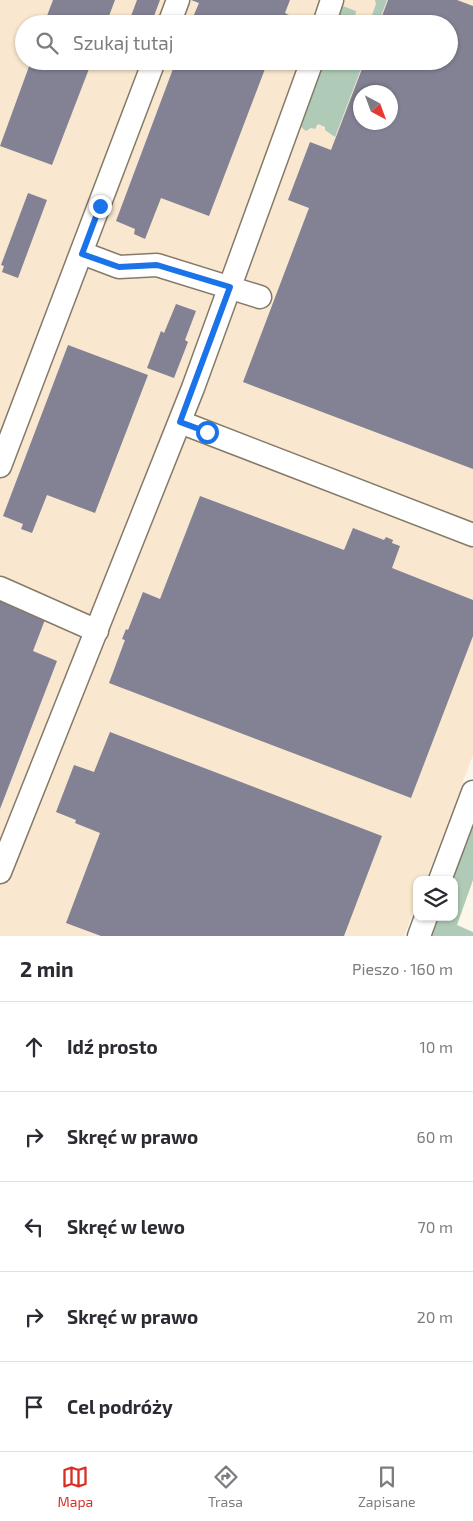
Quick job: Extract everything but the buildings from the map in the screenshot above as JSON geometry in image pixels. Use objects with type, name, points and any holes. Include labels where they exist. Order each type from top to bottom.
[{"type":"street","points":[[172,15],[178,0]]},
{"type":"street","points":[[327,15],[332,0]]},
{"type":"street","points":[[0,466],[151,70]]},
{"type":"street","points":[[0,872],[180,422],[309,70]]},
{"type":"street","points":[[82,254],[119,267],[157,265],[260,297]]},
{"type":"street","points":[[180,422],[473,535]]},
{"type":"street","points":[[0,588],[97,631]]},
{"type":"street","points":[[442,876],[473,792]]},
{"type":"street","points":[[419,936],[425,921]]},
{"type":"shaded area","points":[[0,0],[473,0],[473,755],[428,876],[413,876],[413,913],[404,936],[0,936]]},
{"type":"green space","points":[[375,0],[387,0],[381,15],[372,15],[376,4]]},
{"type":"green space","points":[[340,5],[356,11],[355,15],[337,15]]},
{"type":"green space","points":[[318,70],[361,70],[355,85],[353,85],[353,90],[335,137],[325,130],[325,127],[318,124],[315,129],[311,128],[306,131],[301,127],[300,123]]},
{"type":"green space","points":[[473,816],[473,880],[457,925],[473,932],[473,936],[427,936],[433,921],[458,921],[458,876],[450,876]]},
{"type":"route","points":[[100,206],[82,254],[119,267],[157,265],[230,287],[180,422],[207,432]]}]
